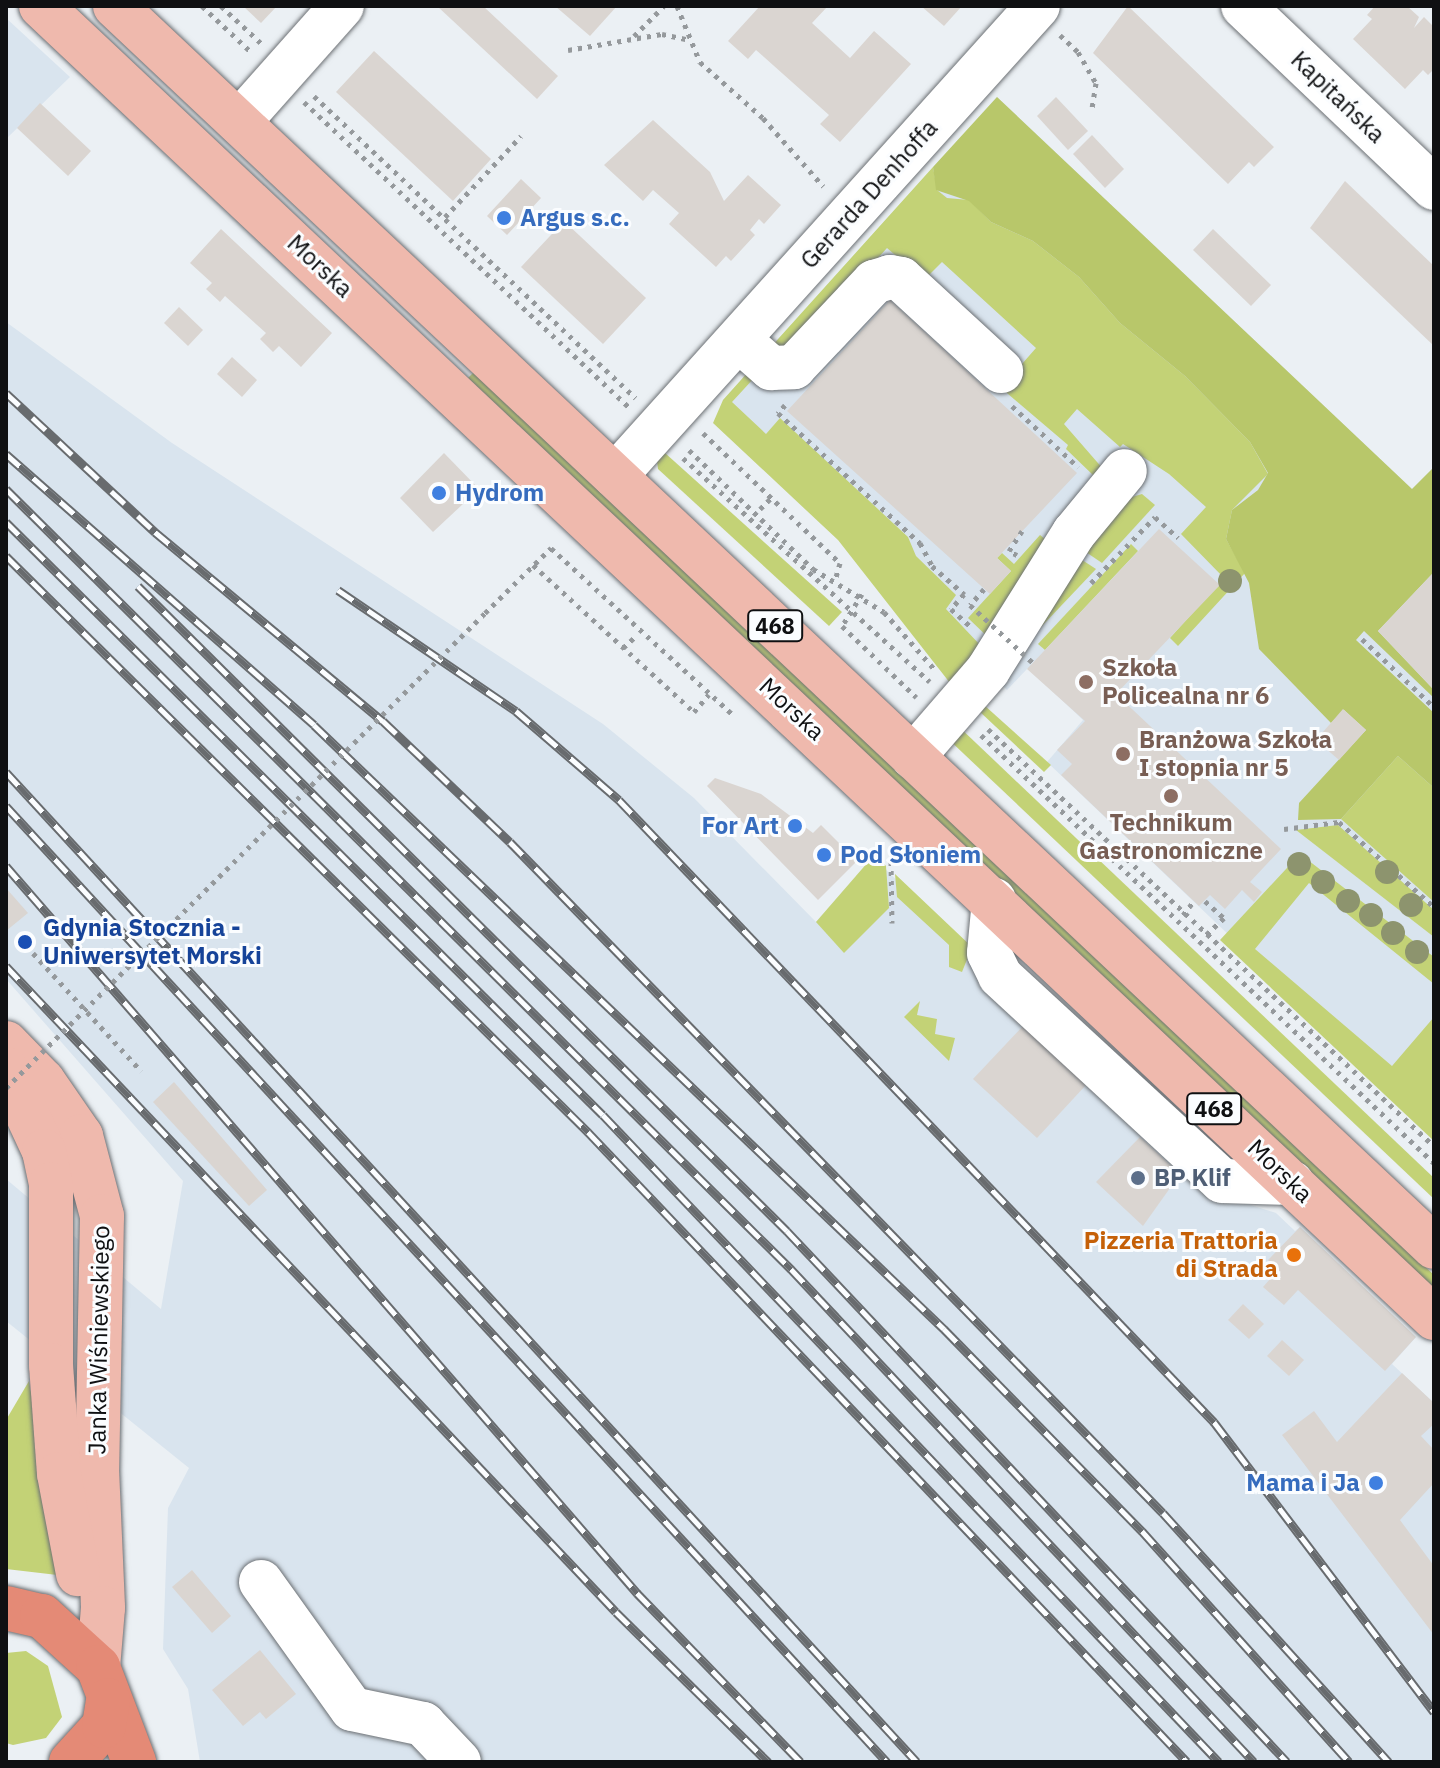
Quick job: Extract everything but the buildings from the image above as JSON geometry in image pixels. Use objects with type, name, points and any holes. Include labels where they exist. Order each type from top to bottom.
[{"type":"highway","points":[[9,1609],[42,1616],[103,1683],[104,1726],[71,1762]]},
{"type":"highway","name":"Janka Wiśniewskiego","points":[[103,1683],[134,1762]]},
{"type":"main road","name":"Morska","points":[[41,6],[994,900],[1434,1318]]},
{"type":"main road","name":"Morska","points":[[115,6],[1434,1247]]},
{"type":"main road","name":"Janka Wiśniewskiego","points":[[6,1043],[43,1081],[81,1136],[96,1181],[103,1255],[99,1403],[103,1683]]},
{"type":"main road","name":"Janka Wiśniewskiego","points":[[6,1069],[44,1151],[52,1219],[51,1365],[59,1474],[103,1683]]},
{"type":"street","points":[[239,122],[279,73],[342,6]]},
{"type":"street","name":"Kapitańska","points":[[1243,6],[1434,188]]},
{"type":"street","name":"Gerarda Denhoffa","points":[[615,476],[674,430],[701,383],[739,340],[1048,20]]},
{"type":"street","points":[[739,340],[771,368],[794,367],[874,282],[890,277],[901,279],[1003,385]]},
{"type":"street","points":[[913,757],[1074,533],[1105,472]]},
{"type":"street","points":[[261,1582],[352,1709],[423,1724],[459,1762]]},
{"type":"street","points":[[103,1683],[113,1734],[106,1762]]},
{"type":"path","points":[[202,6],[445,217],[674,430],[813,569],[862,594],[947,706]]},
{"type":"path","points":[[221,6],[279,73],[674,430],[813,582],[853,610],[947,706],[1434,1163]]},
{"type":"path","points":[[633,37],[664,6]]},
{"type":"path","points":[[677,6],[700,62],[763,118],[835,199]]},
{"type":"path","points":[[1048,20],[1078,52],[1096,83],[1092,109]]},
{"type":"path","points":[[568,50],[662,34],[690,40]]},
{"type":"path","points":[[445,217],[521,136]]},
{"type":"path","points":[[1003,385],[1105,472]]},
{"type":"path","points":[[789,401],[778,413],[920,543],[932,566],[964,594],[953,606]]},
{"type":"path","points":[[674,430],[771,498],[840,563],[835,581]]},
{"type":"path","points":[[760,509],[771,498]]},
{"type":"path","points":[[6,1088],[551,548],[742,723]]},
{"type":"path","points":[[533,565],[694,712],[709,694]]},
{"type":"path","points":[[984,589],[970,605],[1033,663]]},
{"type":"path","points":[[862,594],[842,626],[947,706],[1206,935],[1434,1146]]},
{"type":"path","points":[[623,648],[635,637]]},
{"type":"path","points":[[1362,639],[1434,707]]},
{"type":"path","points":[[1284,829],[1339,822],[1434,907]]},
{"type":"path","points":[[891,861],[892,923]]},
{"type":"path","points":[[1183,915],[1194,901]]},
{"type":"path","points":[[1205,901],[1224,918],[1206,935]]},
{"type":"path","points":[[33,953],[141,1071]]},
{"type":"shaded area","points":[[6,18],[70,77],[6,139]]},
{"type":"shaded area","points":[[997,97],[1412,489],[1434,467],[1434,1130],[1047,762],[1083,720],[1028,668],[1007,690],[723,400]]},
{"type":"shaded area","points":[[6,322],[172,443],[603,724],[694,798],[816,922],[873,857],[1219,1195],[1276,1213],[1295,1231],[1300,1227],[1416,1337],[1392,1364],[1434,1403],[1434,1762],[200,1762],[188,1689],[163,1649],[168,1508],[189,1468],[6,1321],[6,1179],[161,1309],[183,1181],[6,979]]},
{"type":"green space","points":[[997,97],[1412,489],[1434,467],[1434,572],[1378,631],[1434,690],[1434,698],[1364,631],[1356,640],[1434,713],[1434,788],[1398,756],[1341,819],[1298,820],[1299,803],[1366,730],[1344,710],[1331,723],[1259,649],[1249,583],[1226,539],[1232,510],[1258,490],[1268,473],[1250,442],[1185,376],[1120,323],[1079,277],[1033,241],[991,222],[969,201],[936,190],[933,167]]},
{"type":"green space","points":[[933,167],[937,190],[947,198],[969,200],[991,222],[1033,241],[1079,277],[1120,323],[1185,376],[1250,442],[1268,474],[1232,510],[1226,539],[1245,573],[1178,646],[1170,638],[1224,578],[1181,534],[1206,507],[1169,474],[1123,444],[1120,447],[1077,409],[1064,424],[1104,470],[1094,476],[1066,449],[1068,445],[1001,388],[1036,348],[942,262],[924,280],[887,248],[794,350],[770,348]]},
{"type":"green space","points":[[475,371],[1434,1275],[1434,1289],[468,378]]},
{"type":"green space","points":[[749,371],[755,377],[732,402],[766,434],[780,418],[908,537],[916,556],[956,595],[946,609],[982,647],[950,683],[838,540],[713,423],[723,400]]},
{"type":"green space","points":[[655,444],[842,612],[829,626],[658,469]]},
{"type":"green space","points":[[1142,494],[1155,505],[1102,563],[1080,548],[1132,497]]},
{"type":"green space","points":[[1040,535],[1050,543],[993,642],[968,618],[1011,571],[997,558],[1002,553],[1014,564]]},
{"type":"green space","points":[[1131,544],[1138,551],[1045,650],[1038,644]]},
{"type":"green space","points":[[1076,556],[1096,569],[1024,645]]},
{"type":"green space","points":[[984,705],[1051,765],[1044,772],[979,711]]},
{"type":"green space","points":[[956,724],[1434,1178],[1434,1199],[945,736]]},
{"type":"green space","points":[[1398,756],[1434,788],[1434,902],[1341,819]]},
{"type":"green space","points":[[1338,825],[1434,910],[1434,937],[1296,830]]},
{"type":"green space","points":[[875,854],[886,866],[889,908],[844,953],[816,922]]},
{"type":"green space","points":[[1300,854],[1434,957],[1434,984],[1309,883],[1255,949],[1392,1066],[1434,1017],[1434,1141],[1220,940]]},
{"type":"green space","points":[[895,874],[972,947],[962,972],[949,967],[949,945],[897,897]]},
{"type":"green space","points":[[920,1001],[917,1015],[937,1019],[935,1034],[955,1038],[949,1061],[904,1017]]},
{"type":"green space","points":[[29,1381],[66,1576],[6,1569],[6,1420]]},
{"type":"green space","points":[[26,1651],[48,1666],[62,1717],[46,1738],[13,1745],[6,1743],[6,1653]]},
{"type":"railway","points":[[6,393],[155,532],[383,721],[510,842],[1163,1513],[1389,1762]]},
{"type":"railway","points":[[6,454],[314,725],[944,1329],[1142,1531],[1349,1762]]},
{"type":"railway","points":[[6,489],[791,1269],[1254,1762]]},
{"type":"railway","points":[[6,522],[603,1115],[1219,1762]]},
{"type":"railway","points":[[6,556],[588,1132],[1187,1762]]},
{"type":"railway","points":[[138,586],[787,1231],[1287,1762]]},
{"type":"railway","points":[[338,590],[516,711],[619,800],[1214,1422],[1434,1712]]},
{"type":"railway","points":[[6,772],[917,1762]]},
{"type":"railway","points":[[6,806],[887,1762]]},
{"type":"railway","points":[[6,866],[637,1593],[801,1762]]},
{"type":"railway","points":[[6,966],[616,1612],[768,1762]]},
{"type":"place","name":"Argus s.c.","points":[[504,218]]},
{"type":"place","name":"Hydrom","points":[[439,493]]},
{"type":"place","name":"Szkoła Policealna nr 6","points":[[1086,682]]},
{"type":"place","name":"Branżowa Szkoła I stopnia nr 5","points":[[1123,754]]},
{"type":"place","name":"Technikum Gastronomiczne","points":[[1171,796]]},
{"type":"place","name":"For Art","points":[[795,826]]},
{"type":"place","name":"Pod Słoniem","points":[[824,855]]},
{"type":"place","name":"Gdynia Stocznia - Uniwersytet Morski","points":[[25,942]]},
{"type":"place","name":"BP Klif","points":[[1138,1178]]},
{"type":"place","name":"Pizzeria Trattoria di Strada","points":[[1294,1255]]},
{"type":"place","name":"Mama i Ja","points":[[1376,1483]]}]
